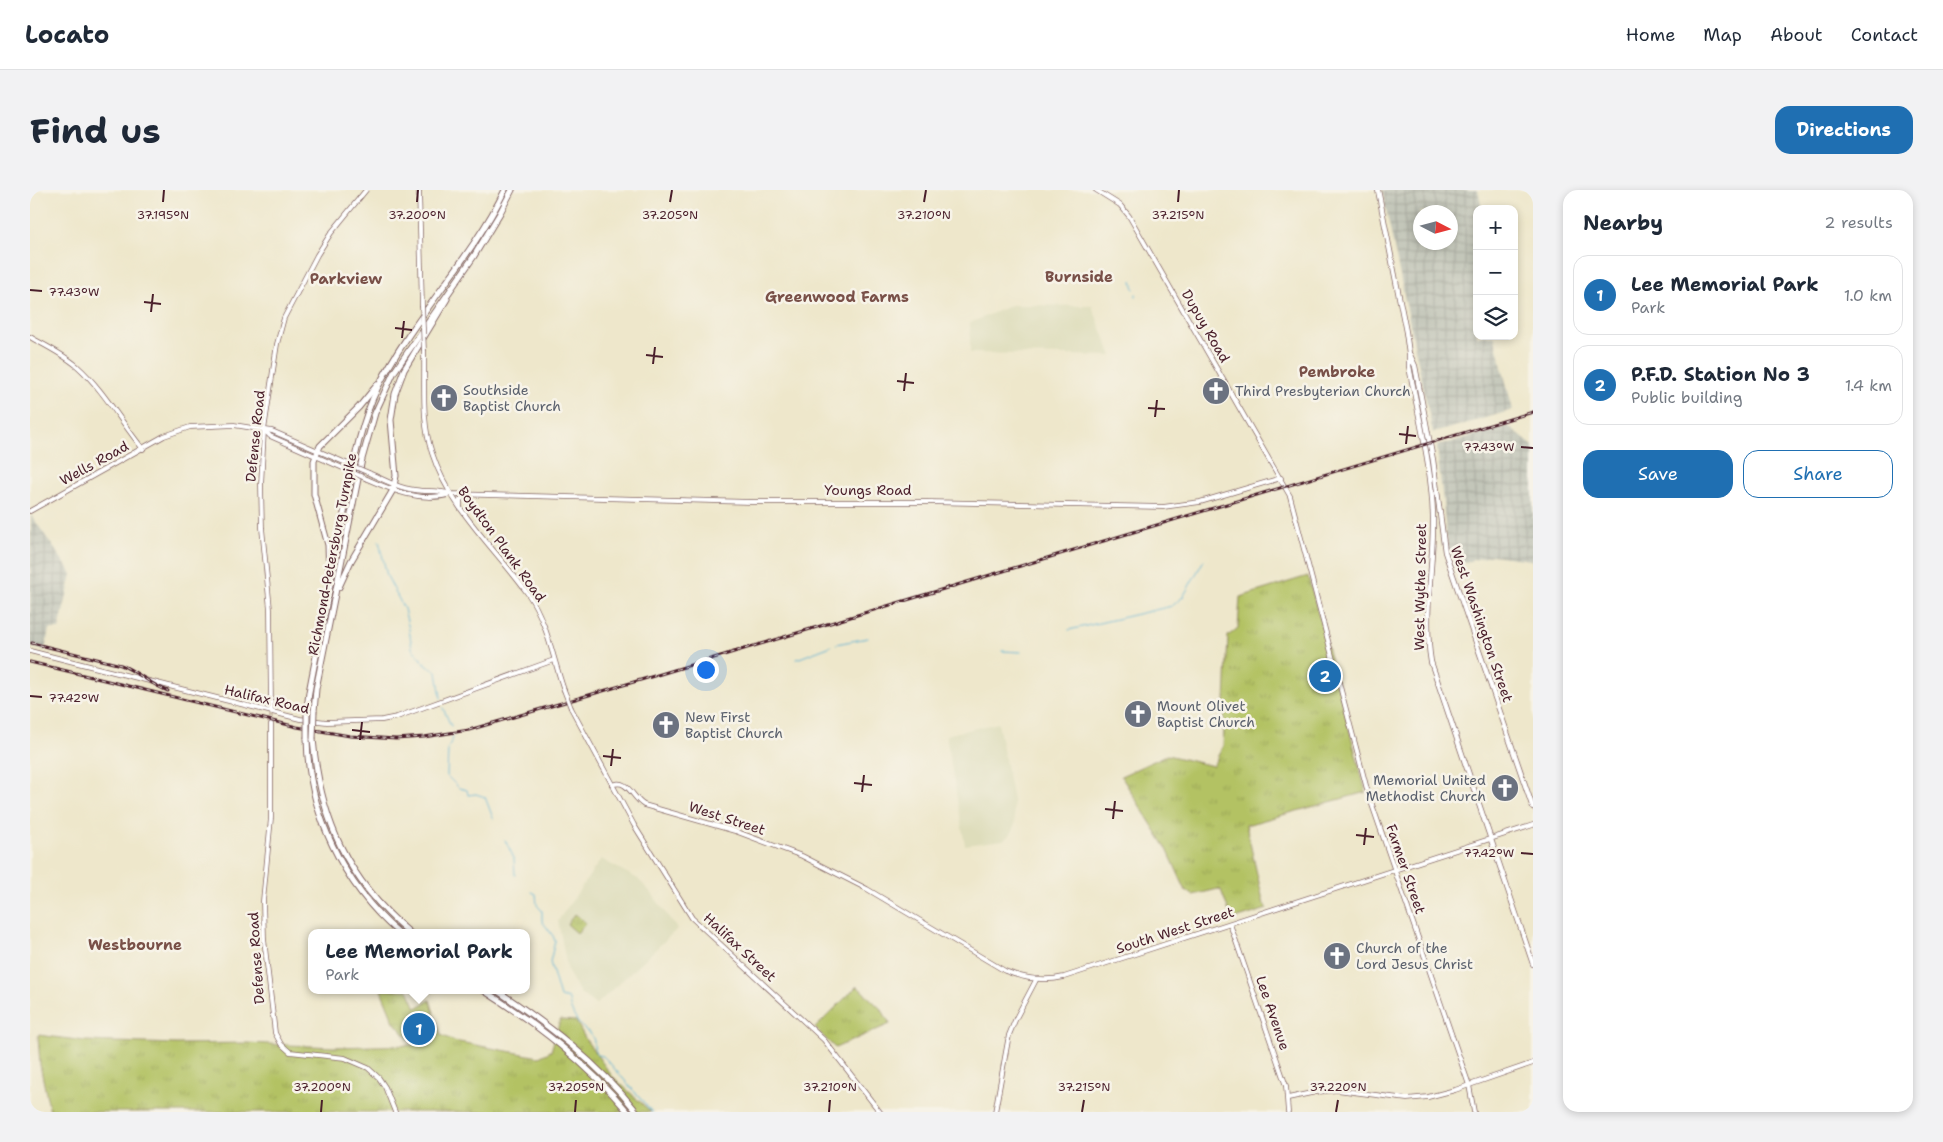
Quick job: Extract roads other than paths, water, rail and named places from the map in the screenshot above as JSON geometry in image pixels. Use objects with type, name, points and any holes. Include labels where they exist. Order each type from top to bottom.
[{"type":"highway","name":"Richmond-Petersburg Turnpike","points":[[406,929],[371,894],[353,869],[330,823],[321,793],[310,738],[307,710],[309,692],[360,440],[374,398],[386,372],[485,224],[505,190]]},
{"type":"highway","name":"Richmond-Petersburg Turnpike","points":[[395,929],[379,914],[358,888],[330,840],[314,794],[307,754],[316,689],[362,459],[375,413],[394,372],[496,221],[512,190]]},
{"type":"highway","points":[[332,611],[347,568],[394,487],[396,472],[391,420],[397,387],[404,370],[459,277]]},
{"type":"highway","points":[[329,591],[328,545],[315,500],[313,484],[313,466],[316,453],[332,433],[364,402],[386,372]]},
{"type":"highway","points":[[489,994],[535,1025],[570,1052],[628,1112]]},
{"type":"highway","points":[[502,994],[547,1024],[581,1052],[637,1112]]},
{"type":"main road","name":"West Washington Street","points":[[1378,190],[1433,460],[1445,552],[1533,808]]},
{"type":"main road","name":"West Washington Street","points":[[1410,354],[1409,366],[1432,494]]},
{"type":"main road","name":"West Wythe Street","points":[[1432,494],[1433,521],[1428,636],[1431,662],[1533,964]]},
{"type":"street","name":"Defense Road","points":[[271,710],[270,609],[261,507],[261,466],[264,430],[277,344],[284,318],[325,243],[366,190]]},
{"type":"street","name":"Boydton Plank Road","points":[[418,190],[428,438],[435,462],[461,510],[532,602],[568,700]]},
{"type":"street","name":"Dupuy Road","points":[[1096,190],[1120,205],[1129,216],[1285,486]]},
{"type":"street","points":[[30,337],[61,355],[77,367],[92,382],[143,448]]},
{"type":"street","name":"Wells Road","points":[[30,511],[169,433],[190,427],[234,425],[272,431],[316,453]]},
{"type":"street","points":[[316,453],[369,473],[394,487]]},
{"type":"street","points":[[316,453],[345,469],[394,487]]},
{"type":"street","name":"Youngs Road","points":[[394,487],[466,495],[750,502],[927,502],[1163,507],[1200,502],[1281,478]]},
{"type":"street","name":"Farmer Street","points":[[1285,486],[1293,505],[1363,776],[1469,1085],[1474,1112]]},
{"type":"street","points":[[461,510],[460,500],[466,495]]},
{"type":"street","name":"Halifax Road","points":[[30,651],[308,721],[397,718],[554,660]]},
{"type":"street","name":"Halifax Street","points":[[568,700],[620,800],[696,924],[824,1040],[880,1112]]},
{"type":"street","name":"Defense Road","points":[[271,724],[270,818],[264,892],[264,926],[275,1033],[281,1044],[290,1052],[345,1058],[362,1065],[375,1074],[383,1083],[395,1112]]},
{"type":"street","name":"West Street","points":[[612,785],[618,782],[623,783],[644,805],[702,820],[751,837],[797,854],[839,875]]},
{"type":"street","name":"South West Street","points":[[839,875],[1006,971],[1036,980],[1064,978],[1533,825]]},
{"type":"street","name":"Lee Avenue","points":[[1230,924],[1281,1069],[1288,1098],[1288,1112]]},
{"type":"street","points":[[995,1112],[1008,1040],[1016,1018],[1036,980]]},
{"type":"street","points":[[1288,1098],[1337,1090],[1407,1099],[1421,1098],[1440,1095],[1533,1063]]},
{"type":"waterway","points":[[1132,281],[1134,289]]},
{"type":"waterway","points":[[379,541],[387,576],[404,609],[412,648],[426,665],[437,672],[441,698]]},
{"type":"waterway","points":[[1069,630],[1172,606],[1183,597],[1204,560]]},
{"type":"waterway","points":[[836,644],[868,638]]},
{"type":"waterway","points":[[797,659],[831,646]]},
{"type":"waterway","points":[[1002,651],[1021,652]]},
{"type":"waterway","points":[[443,708],[451,726]]},
{"type":"waterway","points":[[453,737],[448,749],[447,776],[459,788],[467,790],[468,795],[476,794],[485,797],[493,818]]},
{"type":"waterway","points":[[505,840],[514,858],[515,875]]},
{"type":"waterway","points":[[532,892],[536,894],[537,905],[542,911],[542,921],[555,941],[550,962],[560,997],[569,999],[575,1019],[593,1038],[597,1055],[603,1056],[607,1060],[652,1112]]},
{"type":"tunnel","points":[[271,711],[271,724]]},
{"type":"railway","points":[[30,662],[297,727],[350,736],[396,739],[469,730],[1533,412]]},
{"type":"railway","points":[[32,643],[121,665],[168,691]]},
{"type":"place","name":"Third Presbyterian Church","points":[[1216,391]]},
{"type":"place","name":"Southside Baptist Church","points":[[444,398]]},
{"type":"place","name":"P.F.D. Station No 3","points":[[1325,676]]},
{"type":"place","name":"Mount Olivet Baptist Church","points":[[1138,714]]},
{"type":"place","name":"New First Baptist Church","points":[[666,725]]},
{"type":"place","name":"Memorial United Methodist Church","points":[[1505,788]]},
{"type":"place","name":"Church of the Lord Jesus Christ","points":[[1337,956]]},
{"type":"place","name":"Lee Memorial Park","points":[[419,1029]]},
{"type":"district","name":"Burnside","points":[[1079,277]]},
{"type":"district","name":"Parkview","points":[[346,279]]},
{"type":"district","name":"Greenwood Farms","points":[[837,297]]},
{"type":"district","name":"Pembroke","points":[[1337,372]]},
{"type":"district","name":"Westbourne","points":[[135,945]]}]
